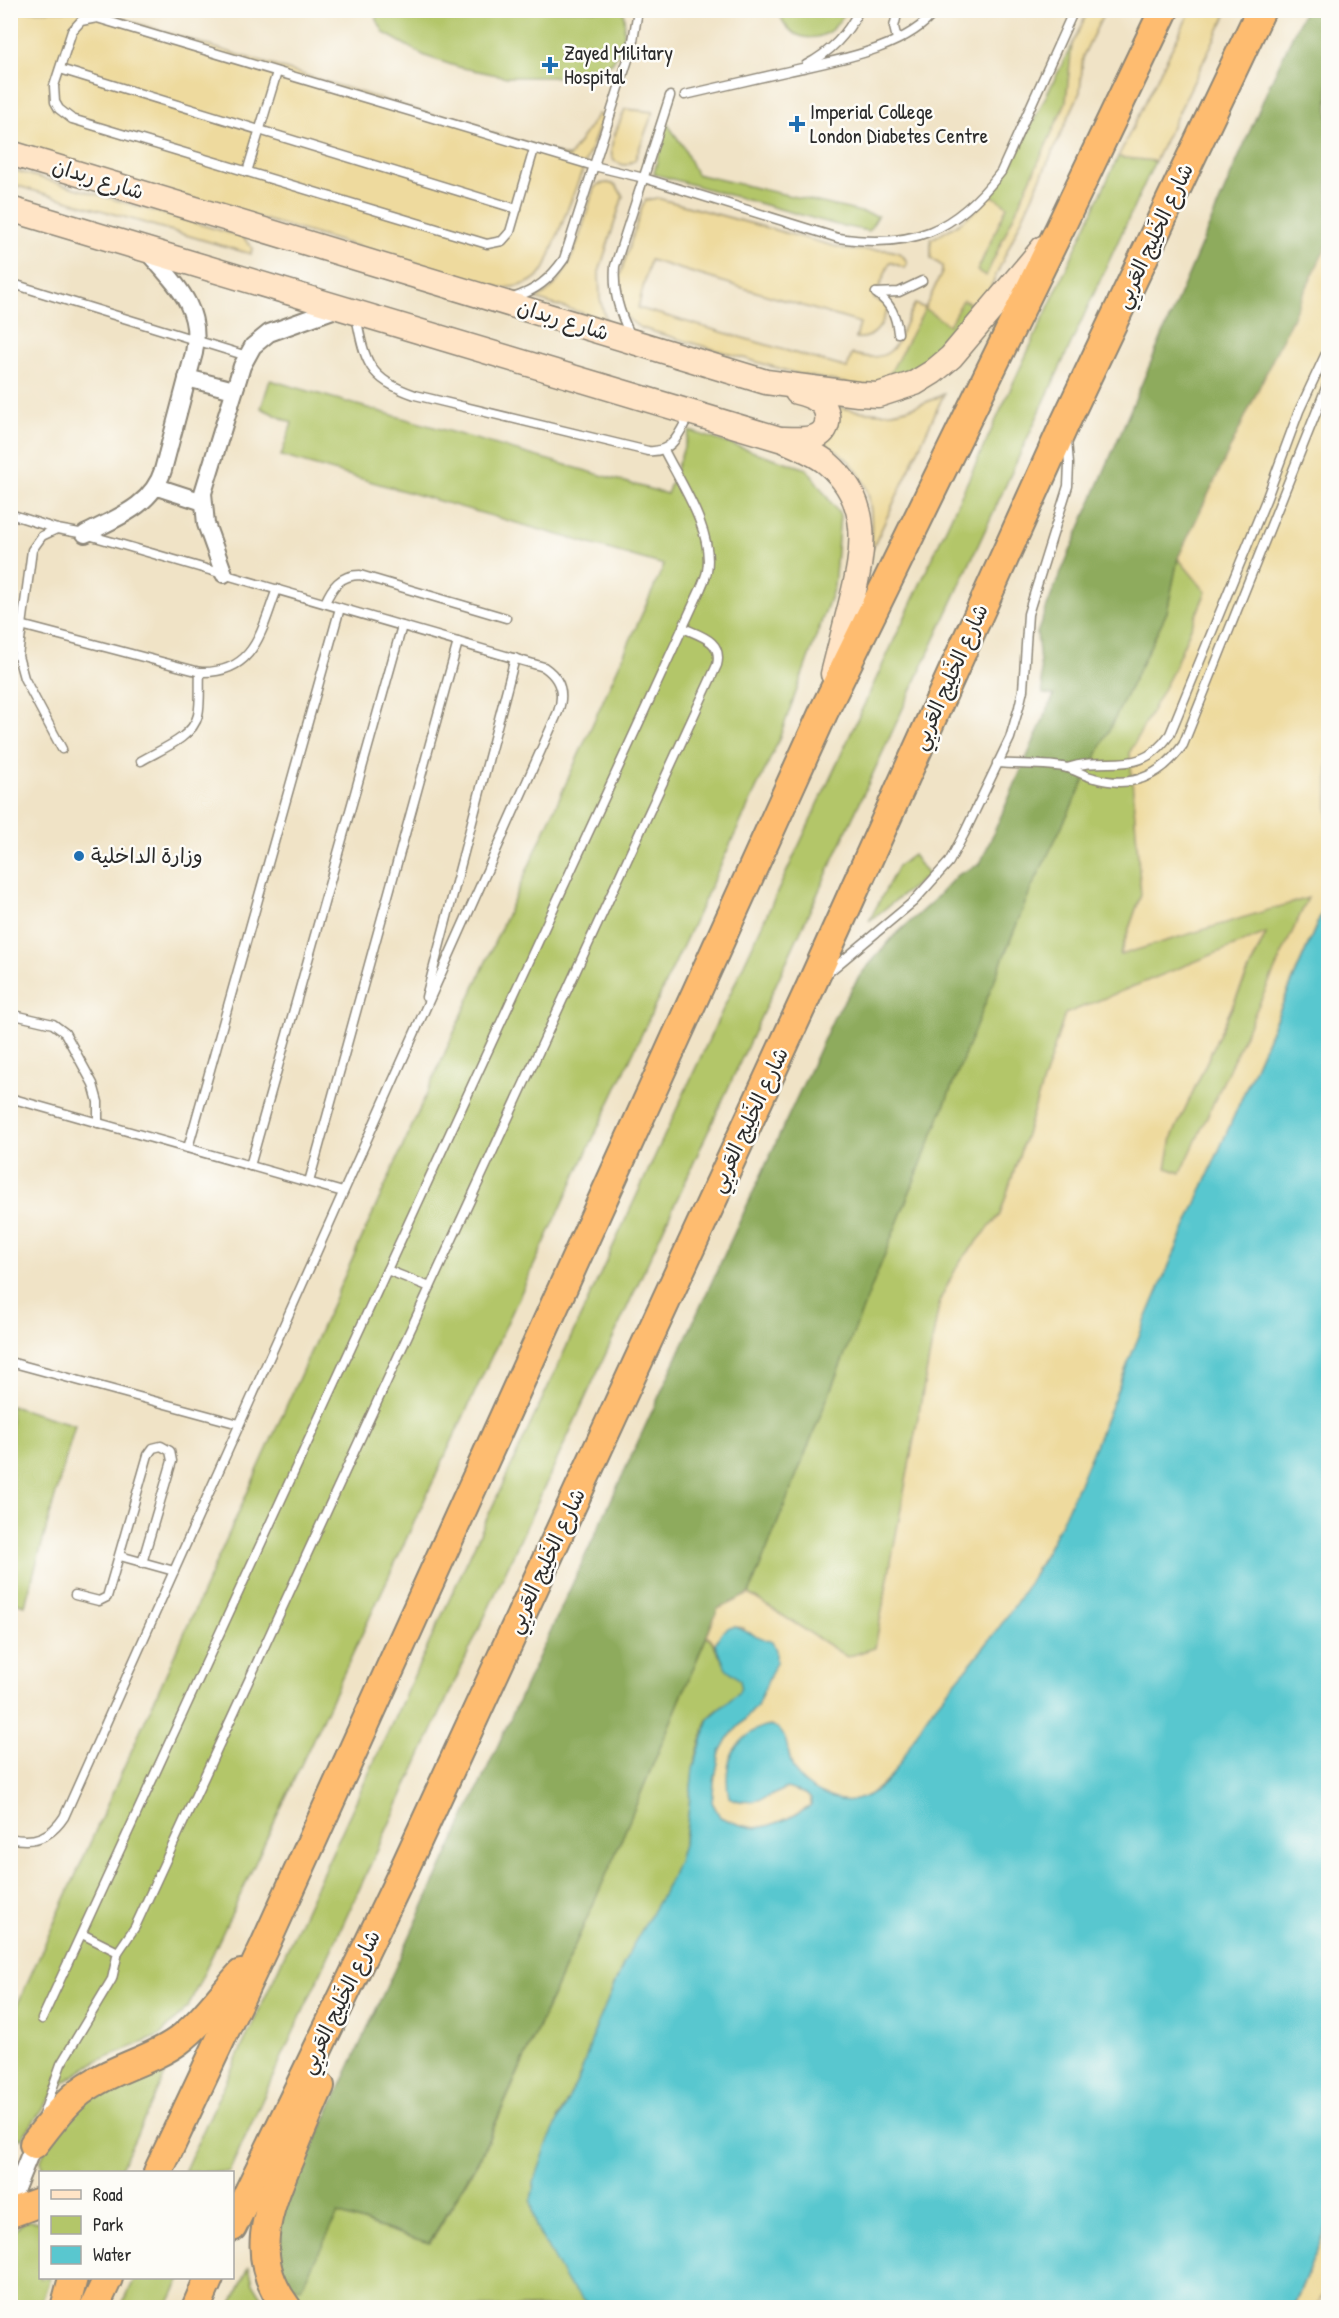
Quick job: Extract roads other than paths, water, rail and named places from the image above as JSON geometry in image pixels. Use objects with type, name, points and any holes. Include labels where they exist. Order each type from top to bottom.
[{"type":"highway","points":[[158,2171],[264,1947],[824,711],[1164,10]]},
{"type":"highway","name":"شارع الخَلِيج العَربِي","points":[[234,2223],[395,1889],[810,988],[1065,423],[1261,10]]},
{"type":"highway","points":[[287,2307],[271,2282],[266,2267],[264,2235],[272,2200],[324,2075],[395,1889]]},
{"type":"highway","points":[[34,2144],[73,2097],[93,2083],[164,2050],[180,2039],[200,2020],[264,1947]]},
{"type":"highway","points":[[10,2213],[39,2202]]},
{"type":"highway","points":[[65,2307],[72,2279]]},
{"type":"highway","points":[[94,2307],[107,2279]]},
{"type":"highway","points":[[196,2307],[209,2279]]},
{"type":"main road","name":"شارع ربدان","points":[[17,152],[766,382],[858,394],[878,394],[915,383],[933,372],[951,357],[1060,228]]},
{"type":"main road","points":[[10,209],[783,440],[826,462],[842,478],[853,495],[860,516],[861,564],[824,711]]},
{"type":"main road","points":[[766,382],[813,397],[821,402],[828,414],[825,428],[818,436],[783,440]]},
{"type":"street","points":[[85,534],[138,506],[157,487],[164,470],[196,340],[196,325],[188,302],[146,249]]},
{"type":"street","points":[[224,574],[206,524],[203,502],[205,484],[247,356],[261,339],[278,328],[348,309]]},
{"type":"street","points":[[187,378],[234,390]]},
{"type":"street","points":[[157,487],[203,502]]},
{"type":"street","points":[[10,2203],[34,2144]]},
{"type":"lane","points":[[496,300],[529,293],[555,273],[564,259],[635,36],[638,10]]},
{"type":"lane","points":[[797,69],[822,55],[846,33],[859,10]]},
{"type":"lane","points":[[897,10],[894,27],[897,39]]},
{"type":"lane","points":[[685,95],[847,59],[918,28],[936,10]]},
{"type":"lane","points":[[534,148],[510,232],[502,241],[487,244],[65,115],[59,109],[53,94],[72,31],[81,21],[96,18],[277,72],[534,148],[594,166],[644,178],[838,238],[869,243],[922,235],[950,222],[968,210],[983,195],[1001,172],[1074,10]]},
{"type":"lane","points":[[60,69],[517,209]]},
{"type":"lane","points":[[247,172],[277,72]]},
{"type":"lane","points":[[634,342],[616,304],[615,266],[670,96]]},
{"type":"lane","points":[[898,333],[893,310],[886,300],[876,293],[900,292],[922,281]]},
{"type":"lane","points":[[10,283],[247,356]]},
{"type":"lane","points":[[348,309],[367,360],[377,376],[393,388],[415,395],[648,451],[664,450],[676,441],[690,412]]},
{"type":"lane","points":[[998,763],[1067,768],[1093,762],[1141,761],[1156,751],[1170,734],[1266,500],[1299,411],[1329,349]]},
{"type":"lane","points":[[1067,768],[1095,779],[1124,783],[1148,777],[1168,764],[1183,745],[1329,383]]},
{"type":"lane","points":[[810,988],[913,902],[934,879],[954,853],[1010,738],[1021,698],[1031,600],[1068,486],[1070,464],[1065,423]]},
{"type":"lane","points":[[42,2019],[683,628],[707,571],[707,549],[702,527],[664,450]]},
{"type":"lane","points":[[10,514],[544,667],[559,681],[561,702],[64,1816],[58,1827],[38,1840],[26,1841],[10,1838]]},
{"type":"lane","points":[[57,529],[42,536],[32,550],[18,656],[24,678],[62,749]]},
{"type":"lane","points":[[325,603],[330,592],[340,580],[346,576],[360,575],[506,618]]},
{"type":"lane","points":[[21,625],[200,672],[223,671],[250,653],[256,644],[277,589]]},
{"type":"lane","points":[[188,1148],[340,608]]},
{"type":"lane","points":[[250,1166],[402,626]]},
{"type":"lane","points":[[34,2144],[57,2073],[112,1979],[118,1952],[135,1927],[717,665],[718,651],[715,644],[710,639],[683,628]]},
{"type":"lane","points":[[309,1182],[458,642]]},
{"type":"lane","points":[[420,1020],[515,658]]},
{"type":"lane","points":[[141,761],[186,734],[195,722],[198,714],[200,672]]},
{"type":"lane","points":[[10,1014],[53,1024],[65,1033],[93,1084],[98,1102],[98,1123]]},
{"type":"lane","points":[[10,1098],[343,1192]]},
{"type":"lane","points":[[387,1270],[430,1287]]},
{"type":"lane","points":[[10,1362],[239,1424]]},
{"type":"lane","points":[[75,1595],[99,1601],[107,1597],[148,1455],[153,1448],[161,1446],[170,1451],[172,1461],[141,1563]]},
{"type":"lane","points":[[120,1556],[174,1571]]},
{"type":"lane","points":[[81,1934],[118,1952]]},
{"type":"water","points":[[1328,898],[1328,2224],[1293,2307],[592,2307],[567,2283],[536,2227],[531,2200],[534,2183],[548,2142],[581,2073],[594,2032],[616,1981],[630,1950],[668,1885],[678,1861],[686,1834],[693,1769],[709,1718],[738,1693],[741,1686],[740,1680],[726,1668],[715,1644],[721,1633],[728,1628],[735,1627],[772,1642],[776,1650],[776,1662],[757,1706],[727,1739],[720,1752],[712,1802],[720,1817],[757,1828],[780,1822],[811,1806],[811,1799],[806,1794],[787,1788],[758,1800],[744,1802],[729,1797],[727,1775],[732,1754],[739,1743],[765,1726],[772,1726],[781,1732],[786,1741],[791,1763],[798,1776],[823,1794],[843,1800],[853,1800],[862,1798],[885,1783],[902,1760],[923,1722],[990,1640],[1022,1594],[1062,1520]]},
{"type":"place","name":"Zayed Military Hospital","points":[[550,65]]},
{"type":"place","name":"Imperial College London Diabetes Centre","points":[[797,124]]},
{"type":"place","name":"وزارة الداخلية","points":[[79,856]]}]
